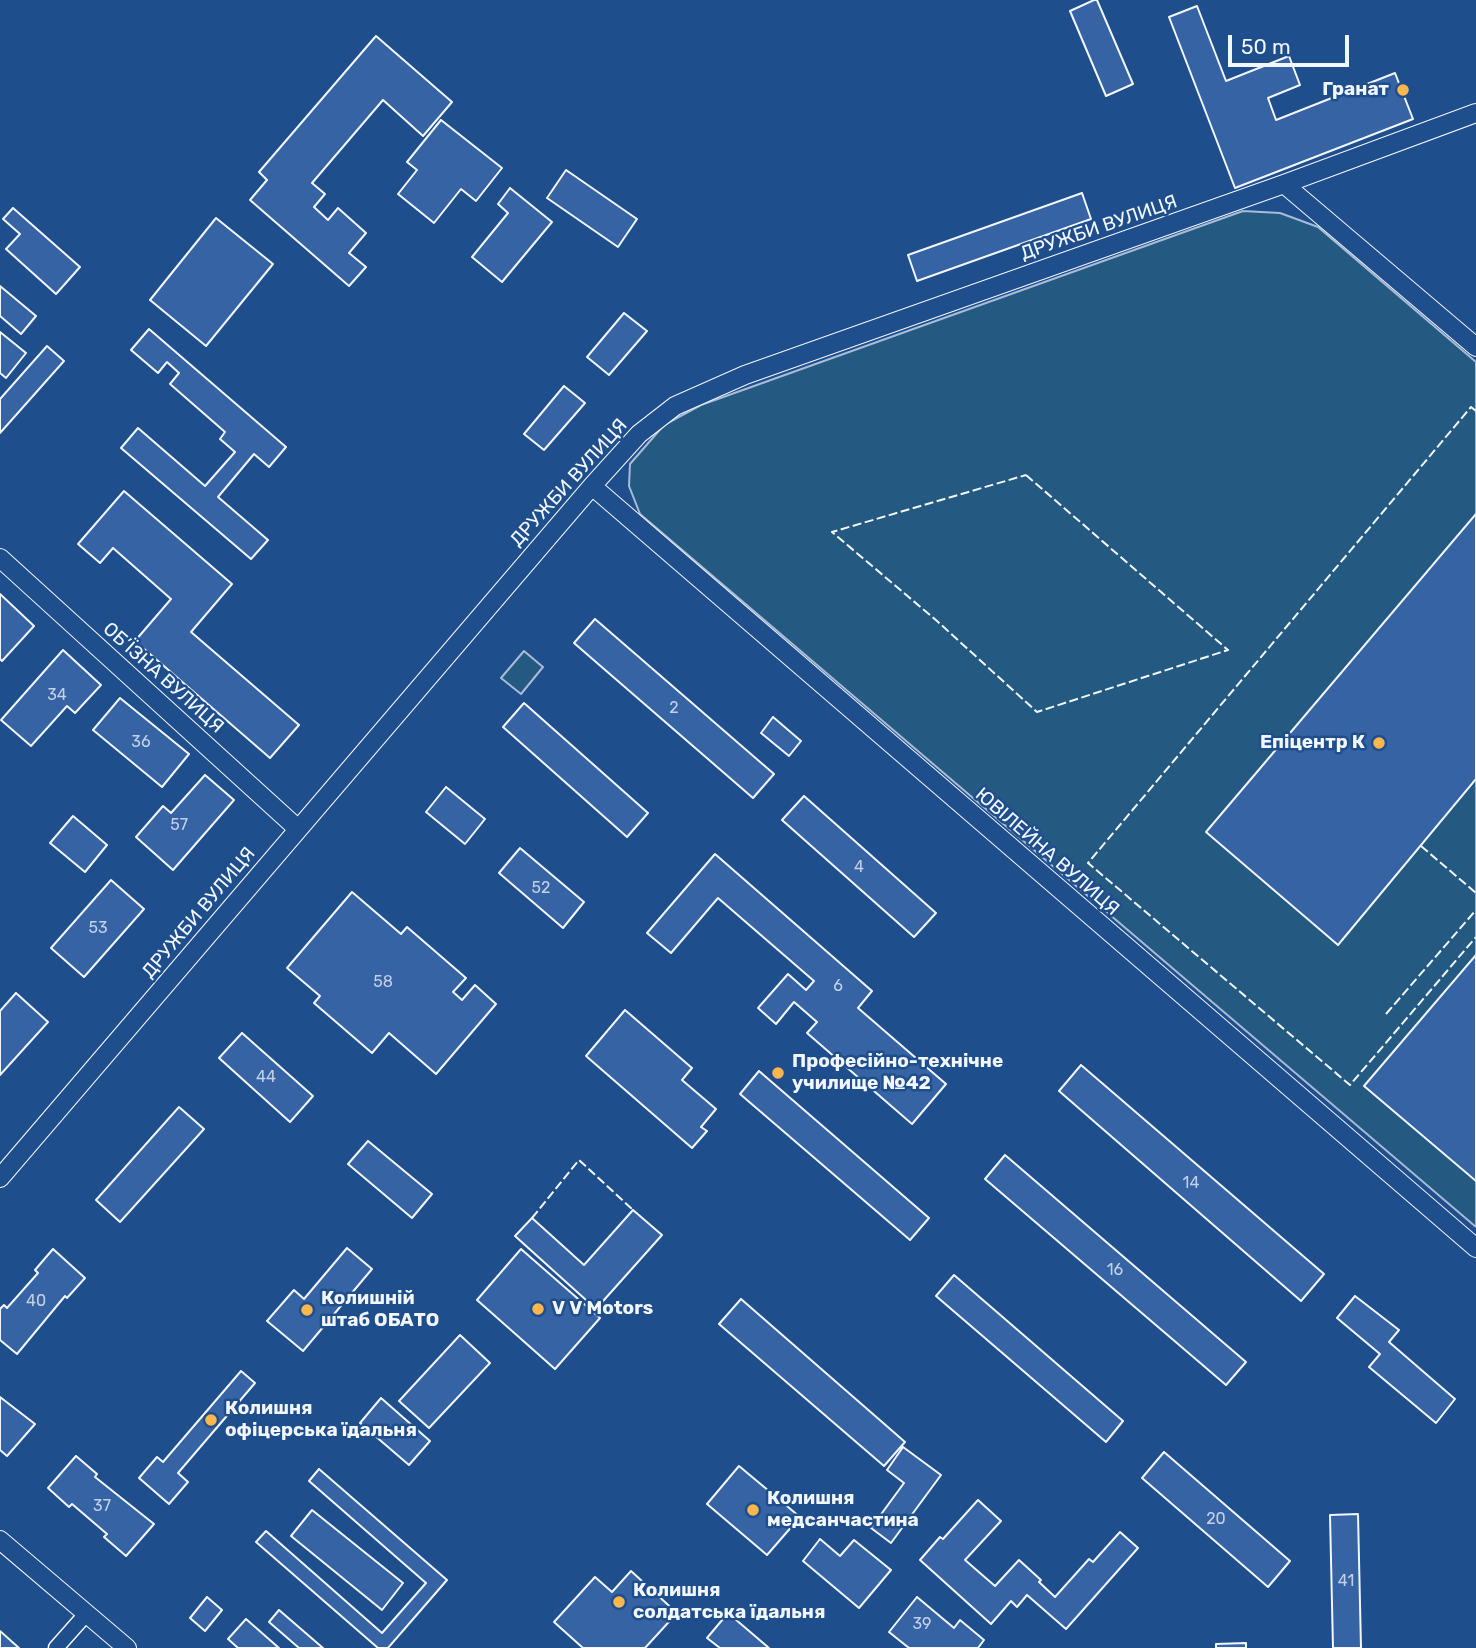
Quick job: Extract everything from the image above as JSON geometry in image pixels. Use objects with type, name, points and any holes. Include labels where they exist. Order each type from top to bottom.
[{"type":"street","name":"ДРУЖБИ ВУЛИЦЯ","points":[[0,1178],[592,486],[639,434],[675,406],[745,375],[1476,113]]},
{"type":"street","points":[[1284,184],[1476,348]]},
{"type":"street","name":"ЮВІЛЕЙНА ВУЛИЦЯ","points":[[592,486],[1476,1248]]},
{"type":"street","name":"ОБ’ЇЗНА ВУЛИЦЯ","points":[[0,558],[298,829]]},
{"type":"street","points":[[0,1540],[127,1648]]},
{"type":"street","points":[[56,1648],[86,1613]]},
{"type":"shaded area","points":[[1243,211],[1280,213],[1318,227],[1476,362],[1476,1227],[640,514],[629,486],[630,464],[664,425],[701,405]]},
{"type":"shaded area","points":[[524,651],[543,667],[521,694],[501,678]]},
{"type":"building","points":[[1097,0],[1133,84],[1106,96],[1070,11]]},
{"type":"building","points":[[1197,6],[1226,81],[1289,56],[1300,85],[1268,98],[1276,120],[1395,73],[1413,119],[1235,188],[1169,17]]},
{"type":"building","points":[[376,36],[452,102],[423,136],[383,100],[312,183],[325,194],[314,207],[328,220],[338,208],[366,233],[349,253],[366,267],[349,286],[250,200],[267,180],[259,172]]},
{"type":"building","points":[[441,120],[502,168],[476,201],[461,189],[434,223],[398,194],[417,170],[407,162]]},
{"type":"building","points":[[566,170],[637,219],[618,247],[547,198]]},
{"type":"building","points":[[510,188],[552,222],[502,282],[472,257],[508,213],[498,204]]},
{"type":"building","points":[[1082,193],[1091,219],[917,281],[908,255]]},
{"type":"building","points":[[13,208],[80,267],[56,294],[6,249],[20,234],[3,219]]},
{"type":"building","points":[[216,218],[273,264],[206,346],[150,300]]},
{"type":"building","points":[[0,286],[36,316],[21,334],[0,316]]},
{"type":"building","points":[[624,313],[647,331],[609,375],[587,357]]},
{"type":"building","points":[[149,329],[286,447],[269,467],[254,454],[218,497],[268,540],[251,559],[121,448],[138,428],[205,486],[235,452],[220,439],[225,432],[170,384],[179,373],[167,362],[158,373],[131,350]]},
{"type":"building","points":[[0,332],[26,353],[6,378],[0,373]]},
{"type":"building","points":[[47,346],[64,361],[0,433],[0,399]]},
{"type":"building","points":[[564,386],[585,403],[544,450],[524,434]]},
{"type":"building","points":[[124,491],[232,584],[191,632],[299,725],[270,758],[135,641],[171,599],[113,548],[100,563],[78,544]]},
{"type":"building","name":"Епіцентр К","points":[[1476,514],[1476,779],[1338,945],[1206,832]]},
{"type":"building","points":[[0,594],[34,626],[2,661],[0,659]]},
{"type":"building","points":[[595,619],[774,774],[753,798],[574,643]]},
{"type":"building","points":[[63,650],[101,685],[75,713],[67,706],[31,746],[1,720]]},
{"type":"building","points":[[120,698],[189,754],[162,787],[93,730]]},
{"type":"building","points":[[524,703],[648,813],[627,837],[503,727]]},
{"type":"building","points":[[773,717],[801,741],[789,756],[761,733]]},
{"type":"building","points":[[205,775],[234,800],[173,870],[136,837],[163,806],[171,813]]},
{"type":"building","points":[[446,787],[485,819],[465,844],[426,812]]},
{"type":"building","points":[[804,796],[936,913],[914,937],[782,820]]},
{"type":"building","points":[[73,816],[107,845],[85,872],[50,843]]},
{"type":"building","points":[[520,848],[584,902],[563,928],[499,873]]},
{"type":"building","points":[[715,854],[872,991],[858,1008],[946,1084],[912,1124],[807,1033],[817,1022],[794,1002],[776,1024],[758,1008],[788,974],[806,990],[814,981],[718,898],[671,953],[647,933]]},
{"type":"building","points":[[111,880],[144,909],[84,977],[51,948]]},
{"type":"building","points":[[352,892],[401,934],[407,927],[466,978],[453,992],[462,1000],[475,985],[496,1004],[436,1074],[389,1033],[372,1053],[314,1003],[320,996],[287,968]]},
{"type":"building","points":[[1476,955],[1476,1181],[1364,1086]]},
{"type":"building","points":[[16,993],[48,1022],[0,1075],[0,1011]]},
{"type":"building","points":[[625,1010],[692,1068],[682,1080],[716,1109],[701,1127],[707,1131],[692,1148],[586,1056]]},
{"type":"building","points":[[242,1033],[313,1096],[290,1122],[219,1058]]},
{"type":"building","points":[[1081,1065],[1324,1274],[1301,1301],[1059,1091]]},
{"type":"building","points":[[759,1071],[929,1218],[910,1240],[740,1094]]},
{"type":"building","points":[[179,1107],[204,1129],[120,1222],[96,1200]]},
{"type":"building","points":[[368,1141],[432,1194],[412,1218],[348,1164]]},
{"type":"building","points":[[1005,1155],[1246,1362],[1226,1385],[985,1179]]},
{"type":"building","points":[[633,1210],[662,1235],[596,1309],[515,1236],[532,1218],[584,1265]]},
{"type":"building","name":"Колишній штаб ОБАТО","points":[[347,1248],[372,1269],[303,1351],[267,1321],[294,1290],[304,1299]]},
{"type":"building","points":[[53,1249],[85,1278],[67,1298],[65,1296],[17,1354],[0,1340],[0,1309],[4,1305],[7,1308],[38,1273],[35,1270]]},
{"type":"building","name":"V V Motors","points":[[521,1249],[600,1318],[555,1369],[477,1300]]},
{"type":"building","points":[[954,1275],[1123,1421],[1106,1442],[936,1296]]},
{"type":"building","points":[[1355,1296],[1399,1330],[1389,1342],[1455,1399],[1436,1423],[1369,1367],[1380,1354],[1337,1318]]},
{"type":"building","points":[[741,1299],[905,1442],[884,1466],[719,1324]]},
{"type":"building","points":[[460,1335],[490,1363],[429,1428],[399,1401]]},
{"type":"building","name":"Колишня офіцерська їдальня","points":[[241,1371],[255,1383],[178,1473],[188,1482],[169,1504],[139,1478],[157,1457],[163,1462]]},
{"type":"building","points":[[0,1397],[35,1424],[7,1456],[0,1450]]},
{"type":"building","points":[[381,1398],[430,1441],[409,1465],[360,1423]]},
{"type":"building","points":[[903,1447],[941,1475],[891,1543],[871,1528],[904,1483],[887,1470]]},
{"type":"building","points":[[1164,1452],[1290,1561],[1268,1587],[1142,1478]]},
{"type":"building","points":[[76,1456],[97,1474],[95,1477],[154,1524],[126,1556],[104,1537],[107,1534],[72,1504],[69,1507],[48,1488]]},
{"type":"building","name":"Колишня медсанчастина","points":[[739,1466],[800,1517],[767,1555],[707,1504]]},
{"type":"building","points":[[319,1469],[447,1580],[388,1648],[378,1648],[256,1542],[266,1531],[382,1633],[426,1583],[309,1481]]},
{"type":"building","points":[[978,1500],[1001,1521],[965,1560],[995,1586],[1019,1560],[1055,1597],[1089,1559],[1093,1562],[1120,1532],[1138,1548],[1066,1629],[1027,1595],[1017,1607],[1011,1601],[991,1624],[920,1560]]},
{"type":"building","points":[[312,1510],[403,1583],[382,1610],[291,1536]]},
{"type":"building","points":[[1358,1514],[1361,1648],[1333,1648],[1330,1515]]},
{"type":"building","points":[[820,1539],[840,1556],[854,1540],[891,1570],[859,1608],[803,1561]]},
{"type":"building","name":"Колишня солдатська їдальня","points":[[631,1571],[677,1613],[645,1648],[583,1648],[554,1622],[595,1577],[612,1592]]},
{"type":"building","points":[[207,1597],[222,1610],[205,1631],[190,1618]]},
{"type":"building","points":[[917,1597],[954,1628],[960,1620],[984,1640],[978,1648],[909,1648],[889,1632]]},
{"type":"building","points":[[279,1610],[323,1648],[299,1648],[269,1622]]},
{"type":"building","points":[[728,1613],[769,1648],[720,1648],[707,1638]]},
{"type":"building","points":[[246,1619],[279,1648],[238,1648],[228,1639]]},
{"type":"building","points":[[0,1631],[19,1648],[0,1648]]},
{"type":"building","points":[[1246,1643],[1246,1648],[1216,1648],[1216,1644]]},
{"type":"fence","points":[[1476,411],[1471,407],[1088,863],[1350,1085],[1476,937]]},
{"type":"fence","points":[[1026,475],[1228,650],[1037,712],[937,621],[832,532],[1026,475]]},
{"type":"fence","points":[[1421,846],[1476,893]]},
{"type":"fence","points":[[1386,1014],[1476,910]]},
{"type":"fence","points":[[532,1218],[579,1160],[633,1210]]},
{"type":"place","name":"Гранат","points":[[1403,90]]},
{"type":"place","name":"Епіцентр К","points":[[1379,743]]},
{"type":"place","name":"Професійно-технічне училище №42","points":[[778,1073]]},
{"type":"place","name":"V V Motors","points":[[538,1309]]},
{"type":"place","name":"Колишній штаб ОБАТО","points":[[307,1310]]},
{"type":"place","name":"Колишня офіцерська їдальня","points":[[211,1420]]},
{"type":"place","name":"Колишня медсанчастина","points":[[753,1510]]},
{"type":"place","name":"Колишня солдатська їдальня","points":[[619,1602]]}]
